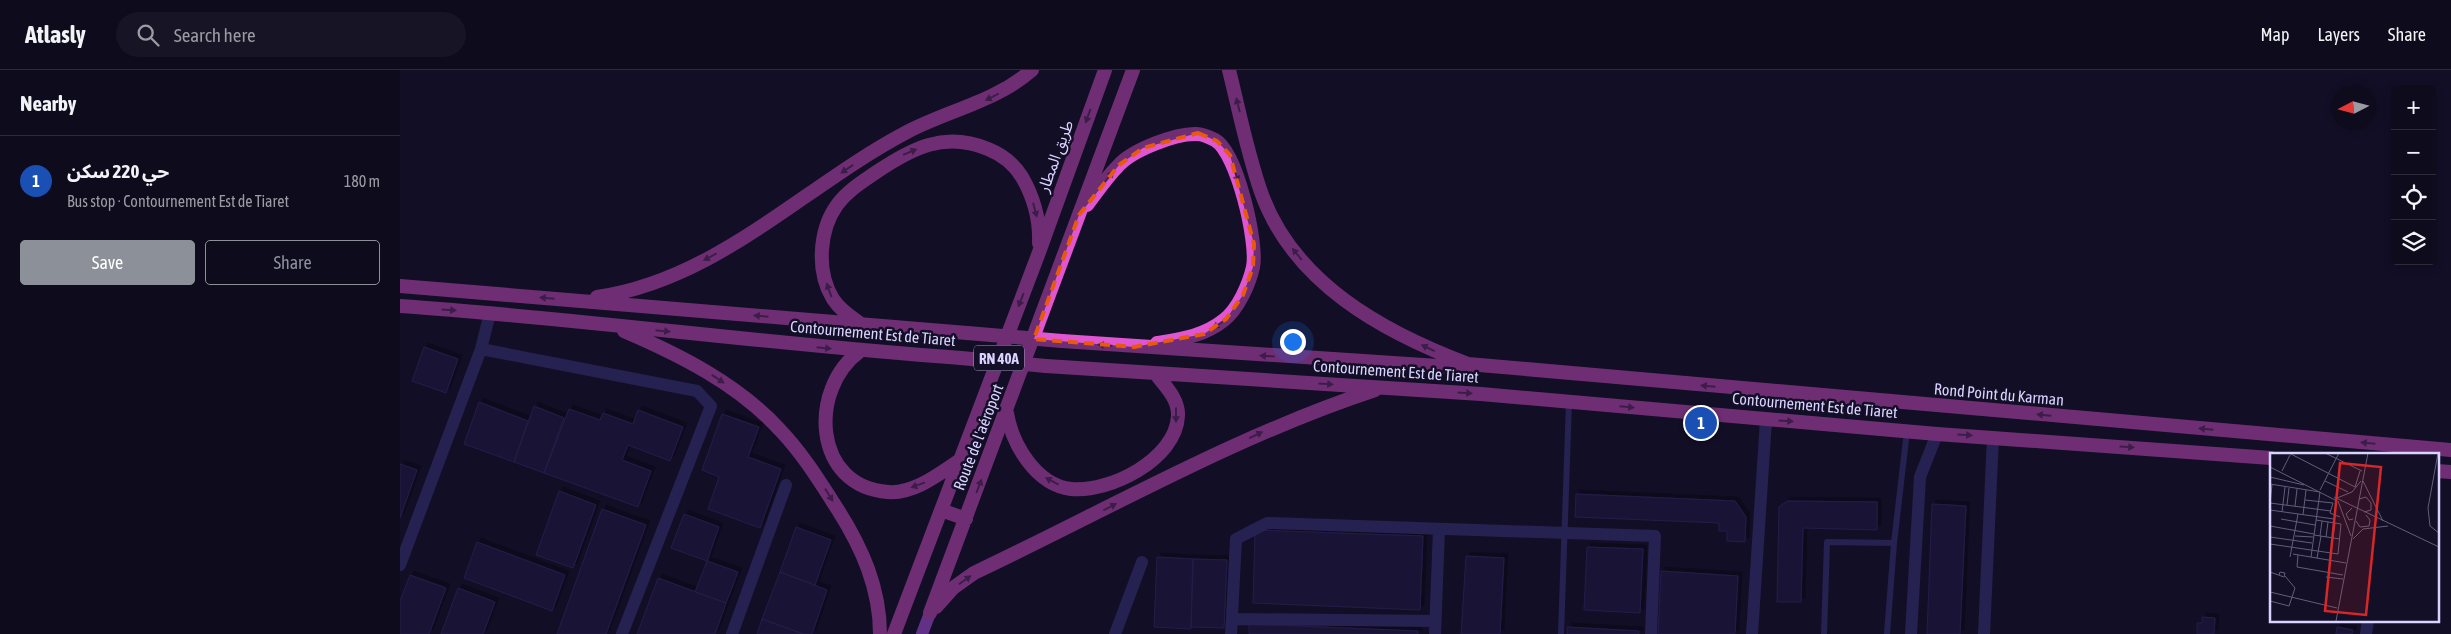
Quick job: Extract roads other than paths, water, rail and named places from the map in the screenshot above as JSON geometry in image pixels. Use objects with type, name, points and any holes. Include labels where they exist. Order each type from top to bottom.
[{"type":"highway","points":[[572,300],[611,295],[683,272],[735,243],[883,146],[908,132],[996,95],[1032,70]]},
{"type":"highway","name":"طريق المطار","points":[[1038,255],[1105,70]]},
{"type":"highway","name":"RN 40A","points":[[1079,215],[1133,70]]},
{"type":"highway","points":[[1229,70],[1261,193],[1278,227],[1317,278],[1349,304],[1396,332],[1433,350],[1468,364],[1543,372]]},
{"type":"highway","points":[[1079,215],[1119,165],[1143,148],[1198,133],[1217,141],[1230,155],[1248,212],[1254,244],[1254,267],[1244,294],[1226,319],[1204,334],[1134,347]]},
{"type":"highway","points":[[862,324],[842,310],[832,298],[821,257],[825,229],[837,205],[856,186],[899,157],[924,146],[947,140],[970,142],[997,153],[1015,165],[1028,187],[1037,212],[1039,231],[1038,255]]},
{"type":"highway","name":"Route de l'aéroport","points":[[930,613],[1007,412],[1079,215]]},
{"type":"highway","name":"Route de l'aéroport","points":[[894,634],[1038,255]]},
{"type":"highway","name":"Contournement Est de Tiaret","points":[[400,286],[1134,347],[1543,372]]},
{"type":"highway","name":"Contournement Est de Tiaret","points":[[400,306],[490,313],[860,351],[1155,374],[1569,402],[1937,434],[2270,458]]},
{"type":"highway","points":[[612,326],[684,359],[719,380],[751,403],[780,430],[814,472],[848,526],[864,556],[877,595],[880,634]]},
{"type":"highway","points":[[860,351],[850,359],[840,372],[830,395],[824,417],[826,440],[834,460],[845,473],[864,486],[888,492],[906,489],[928,481],[960,460]]},
{"type":"highway","name":"Rond Point du Karman","points":[[1543,372],[2394,450],[2451,450]]},
{"type":"highway","points":[[1007,412],[1014,440],[1031,464],[1048,481],[1070,489],[1092,488],[1123,477],[1148,464],[1160,454],[1175,432],[1178,415],[1175,399],[1155,374]]},
{"type":"highway","points":[[930,613],[953,588],[974,574],[1273,426],[1382,388]]},
{"type":"highway","points":[[2438,471],[2451,472]]},
{"type":"highway","points":[[941,510],[966,519]]},
{"type":"main road","name":"RN 40A","points":[[922,634],[930,613]]},
{"type":"street","points":[[400,565],[481,349],[490,313]]},
{"type":"street","points":[[481,349],[698,391],[711,406],[622,634]]},
{"type":"street","points":[[1752,634],[1766,420]]},
{"type":"street","points":[[1911,634],[1920,477],[1937,434]]},
{"type":"street","points":[[1984,634],[1993,437]]},
{"type":"street","points":[[732,634],[786,485]]},
{"type":"street","points":[[1231,634],[1236,539],[1267,522],[1656,536],[1650,634]]},
{"type":"street","points":[[1232,619],[1435,628],[1439,529]]},
{"type":"street","points":[[1115,634],[1142,562]]},
{"type":"lane","points":[[1561,634],[1569,402]]},
{"type":"lane","points":[[1887,634],[1894,543],[1907,431]]},
{"type":"lane","points":[[1824,634],[1827,542],[1894,543]]},
{"type":"place","name":"حي 220 سكن","points":[[1701,423]]}]
